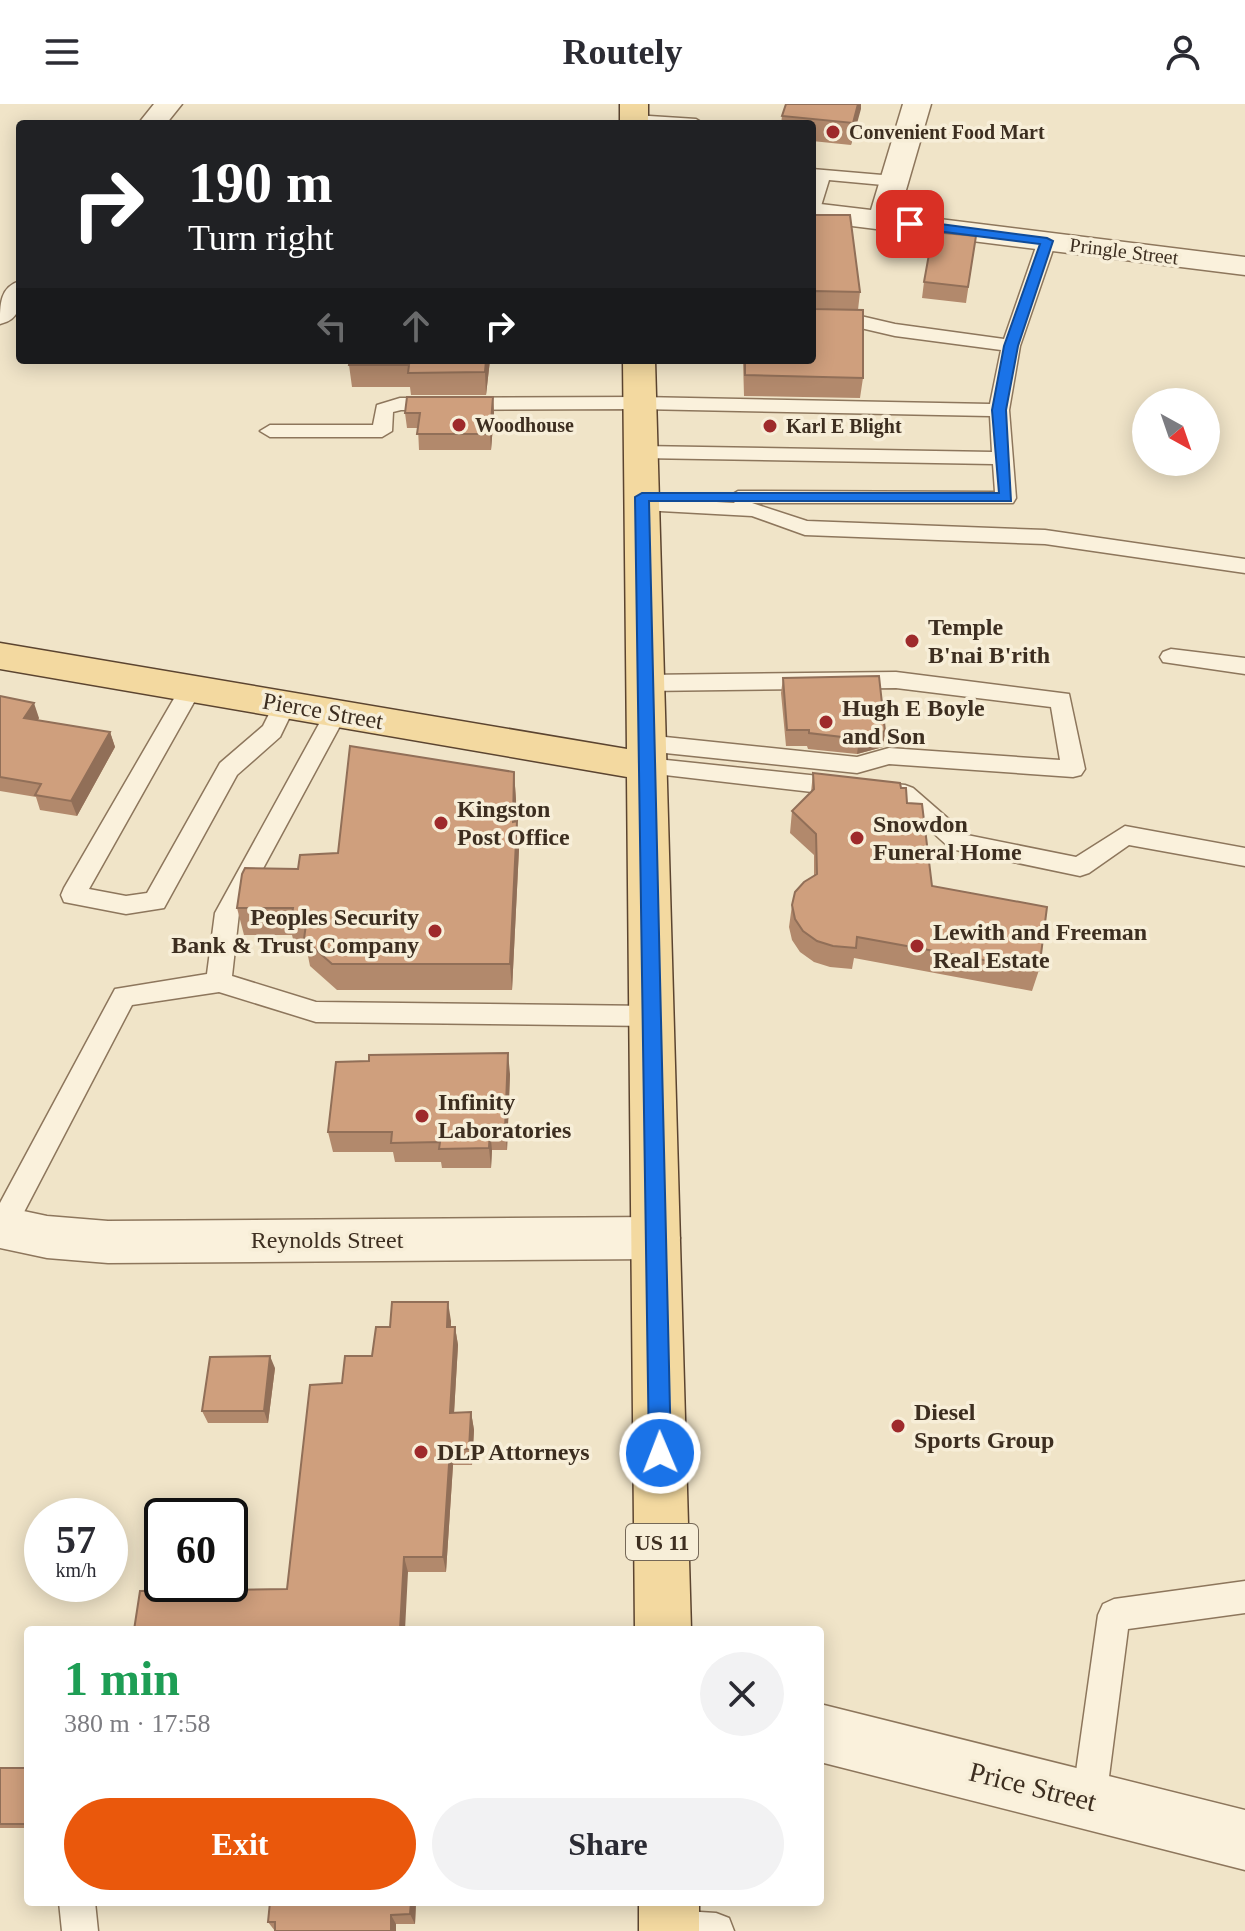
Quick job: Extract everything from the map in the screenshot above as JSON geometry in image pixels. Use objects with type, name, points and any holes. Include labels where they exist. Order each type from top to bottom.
[{"type":"main road","name":"US 11","points":[[639,364],[663,1626]]},
{"type":"main road","name":"Pierce Street","points":[[0,656],[336,713],[647,754]]},
{"type":"street","points":[[155,120],[168,104]]},
{"type":"street","points":[[882,221],[917,104]]},
{"type":"street","name":"Pringle Street","points":[[816,210],[882,221],[1245,266]]},
{"type":"street","points":[[0,315],[16,295]]},
{"type":"street","name":"Reynolds Street","points":[[0,1228],[47,1237],[108,1242],[656,1238]]},
{"type":"street","name":"Price Street","points":[[824,1734],[1245,1840]]},
{"type":"lane","points":[[634,116],[665,120]]},
{"type":"lane","points":[[817,175],[894,181]]},
{"type":"lane","points":[[642,501],[1006,498],[999,410],[1011,346],[1047,241]]},
{"type":"lane","points":[[816,321],[852,320],[895,330],[1011,346]]},
{"type":"lane","points":[[270,431],[382,431],[384,409],[400,404],[640,403],[999,410]]},
{"type":"lane","points":[[641,452],[1003,458]]},
{"type":"lane","points":[[642,501],[754,510],[805,528],[1045,537],[1245,566]]},
{"type":"lane","points":[[1171,657],[1245,666]]},
{"type":"lane","points":[[645,683],[896,680],[1061,700],[1073,769],[889,756],[857,765],[647,754]]},
{"type":"lane","points":[[191,688],[73,895],[126,905],[155,901],[228,769],[272,731],[285,704]]},
{"type":"lane","points":[[219,982],[227,913],[336,713]]},
{"type":"lane","points":[[647,754],[905,794],[960,843],[1080,867],[1125,835],[1245,857]]},
{"type":"lane","points":[[0,1228],[124,996],[219,982],[316,1012],[651,1016]]},
{"type":"lane","points":[[1089,1800],[1114,1615],[1245,1597]]},
{"type":"lane","points":[[77,1906],[80,1931]]},
{"type":"building","points":[[786,104],[858,104],[853,123],[782,116]]},
{"type":"building","points":[[816,215],[850,215],[860,292],[816,291]]},
{"type":"building","points":[[933,232],[976,236],[968,287],[924,282]]},
{"type":"building","points":[[816,309],[863,310],[863,378],[745,375],[745,364],[816,364]]},
{"type":"building","points":[[486,364],[485,372],[408,373],[409,365],[349,365]]},
{"type":"building","points":[[407,397],[493,397],[490,434],[417,434],[420,413],[405,413]]},
{"type":"building","name":"Hugh E Boyle and Son","points":[[879,676],[885,731],[859,739],[809,733],[809,730],[787,730],[783,678]]},
{"type":"building","points":[[0,696],[34,703],[24,718],[110,732],[71,801],[35,795],[41,784],[0,777]]},
{"type":"building","points":[[350,746],[514,772],[513,822],[517,821],[510,964],[332,964],[304,939],[306,924],[290,925],[293,908],[237,908],[245,868],[298,869],[300,855],[338,853]]},
{"type":"building","points":[[813,773],[900,783],[901,788],[906,788],[907,803],[922,804],[932,886],[1047,907],[1039,970],[857,937],[856,948],[833,946],[817,941],[803,931],[795,919],[792,905],[795,892],[817,874],[816,834],[792,811],[814,789]]},
{"type":"building","name":"Infinity Laboratories","points":[[508,1053],[505,1130],[490,1130],[489,1148],[439,1149],[440,1142],[391,1143],[392,1132],[328,1132],[336,1062],[369,1061],[369,1055]]},
{"type":"building","points":[[392,1302],[448,1302],[447,1327],[455,1327],[450,1413],[471,1412],[469,1449],[450,1449],[443,1557],[404,1557],[400,1626],[135,1626],[140,1591],[144,1591],[144,1602],[248,1602],[248,1590],[287,1589],[310,1385],[342,1383],[345,1356],[372,1356],[376,1327],[390,1327]]},
{"type":"building","points":[[270,1356],[264,1411],[202,1411],[210,1357]]},
{"type":"building","points":[[0,1768],[24,1768],[24,1824],[0,1824]]},
{"type":"building","points":[[270,1906],[411,1906],[410,1914],[391,1915],[391,1931],[275,1931],[275,1922],[268,1922]]},
{"type":"place","name":"Convenient Food Mart","points":[[833,132]]},
{"type":"place","name":"Woodhouse","points":[[459,425]]},
{"type":"place","name":"Karl E Blight","points":[[770,426]]},
{"type":"place","name":"Temple B'nai B'rith","points":[[912,641]]},
{"type":"place","name":"Hugh E Boyle and Son","points":[[826,722]]},
{"type":"place","name":"Kingston Post Office","points":[[441,823]]},
{"type":"place","name":"Snowdon Funeral Home","points":[[857,838]]},
{"type":"place","name":"Peoples Security Bank & Trust Company","points":[[435,931]]},
{"type":"place","name":"Lewith and Freeman Real Estate","points":[[917,946]]},
{"type":"place","name":"Infinity Laboratories","points":[[422,1116]]},
{"type":"place","name":"Diesel Sports Group","points":[[898,1426]]},
{"type":"place","name":"DLP Attorneys","points":[[421,1452]]},
{"type":"route","points":[[660,1453],[642,497],[1006,498],[999,410],[1011,346],[1047,241],[910,224]]}]
